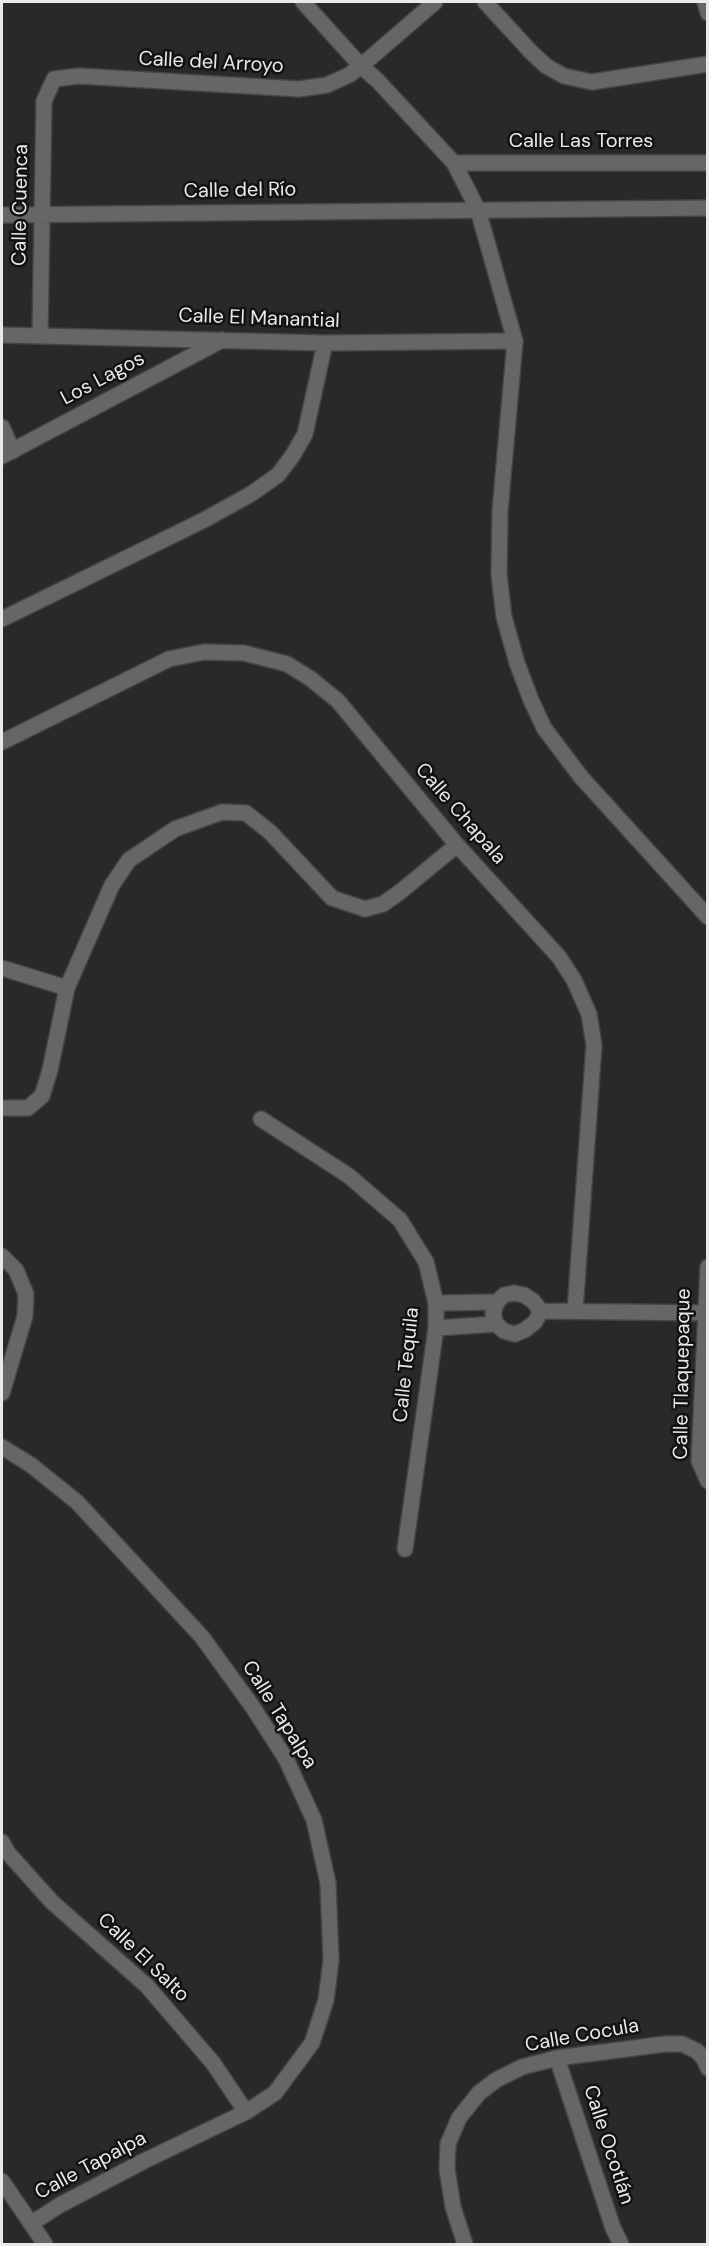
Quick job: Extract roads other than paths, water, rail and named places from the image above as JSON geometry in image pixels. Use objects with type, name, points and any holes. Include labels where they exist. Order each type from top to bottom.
[{"type":"street","points":[[303,2],[454,163],[478,210],[515,341],[500,511],[499,575],[504,617],[517,663],[544,728],[581,777],[708,917]]},
{"type":"street","name":"Calle del Arroyo","points":[[54,79],[79,76],[299,89],[327,85],[349,75],[361,66],[435,2]]},
{"type":"street","points":[[485,2],[531,52],[546,66],[564,76],[592,82],[708,64]]},
{"type":"street","points":[[705,2],[708,13]]},
{"type":"street","name":"Calle Cuenca","points":[[40,335],[40,214],[44,101],[54,79]]},
{"type":"street","name":"Calle Las Torres","points":[[454,163],[708,163]]},
{"type":"street","points":[[478,210],[708,208]]},
{"type":"street","name":"Calle del Río","points":[[2,215],[478,210]]},
{"type":"street","name":"Calle El Manantial","points":[[2,335],[325,343],[515,341]]},
{"type":"street","name":"Los Lagos","points":[[7,454],[224,339]]},
{"type":"street","points":[[2,619],[204,520],[251,494],[278,475],[294,455],[305,434],[325,343]]},
{"type":"street","points":[[2,427],[7,454]]},
{"type":"street","name":"Calle Chapala","points":[[2,742],[169,659],[204,652],[244,653],[287,664],[311,679],[338,701],[457,845],[559,957],[574,980],[589,1014],[594,1045],[575,1311]]},
{"type":"street","points":[[2,1108],[28,1108],[42,1096],[50,1070],[67,988],[112,885],[129,860],[176,829],[222,812],[246,813],[270,832],[332,898],[365,909],[383,904],[457,845]]},
{"type":"street","points":[[2,968],[67,988]]},
{"type":"street","name":"Calle Tequila","points":[[261,1119],[350,1176],[400,1220],[426,1262],[436,1302],[436,1328],[405,1550]]},
{"type":"street","points":[[2,1256],[16,1270],[26,1294],[25,1316],[2,1393]]},
{"type":"street","name":"Calle Tlaquepaque","points":[[708,1267],[699,1461],[708,1481]]},
{"type":"street","points":[[514,1293],[533,1301],[541,1311],[535,1322],[515,1334],[504,1331],[496,1324],[493,1312],[497,1302],[504,1295],[514,1293]]},
{"type":"street","points":[[436,1302],[497,1302]]},
{"type":"street","points":[[541,1311],[706,1313]]},
{"type":"street","points":[[436,1328],[496,1324]]},
{"type":"street","name":"Calle Tapalpa","points":[[2,1447],[31,1465],[77,1502],[202,1637],[252,1706],[286,1759],[314,1820],[328,1883],[331,1960],[326,2000],[312,2043],[275,2093],[246,2112],[144,2161],[60,2205],[32,2223]]},
{"type":"street","name":"Calle El Salto","points":[[2,1842],[8,1853],[52,1902],[147,1986],[213,2062],[246,2112]]},
{"type":"street","name":"Calle Cocula","points":[[465,2244],[453,2207],[447,2169],[448,2144],[459,2118],[479,2093],[496,2080],[522,2067],[557,2058],[665,2044],[682,2044],[697,2051],[708,2068]]},
{"type":"street","name":"Calle Ocotlán","points":[[557,2058],[613,2228],[621,2244]]},
{"type":"street","points":[[2,2181],[45,2244]]}]
